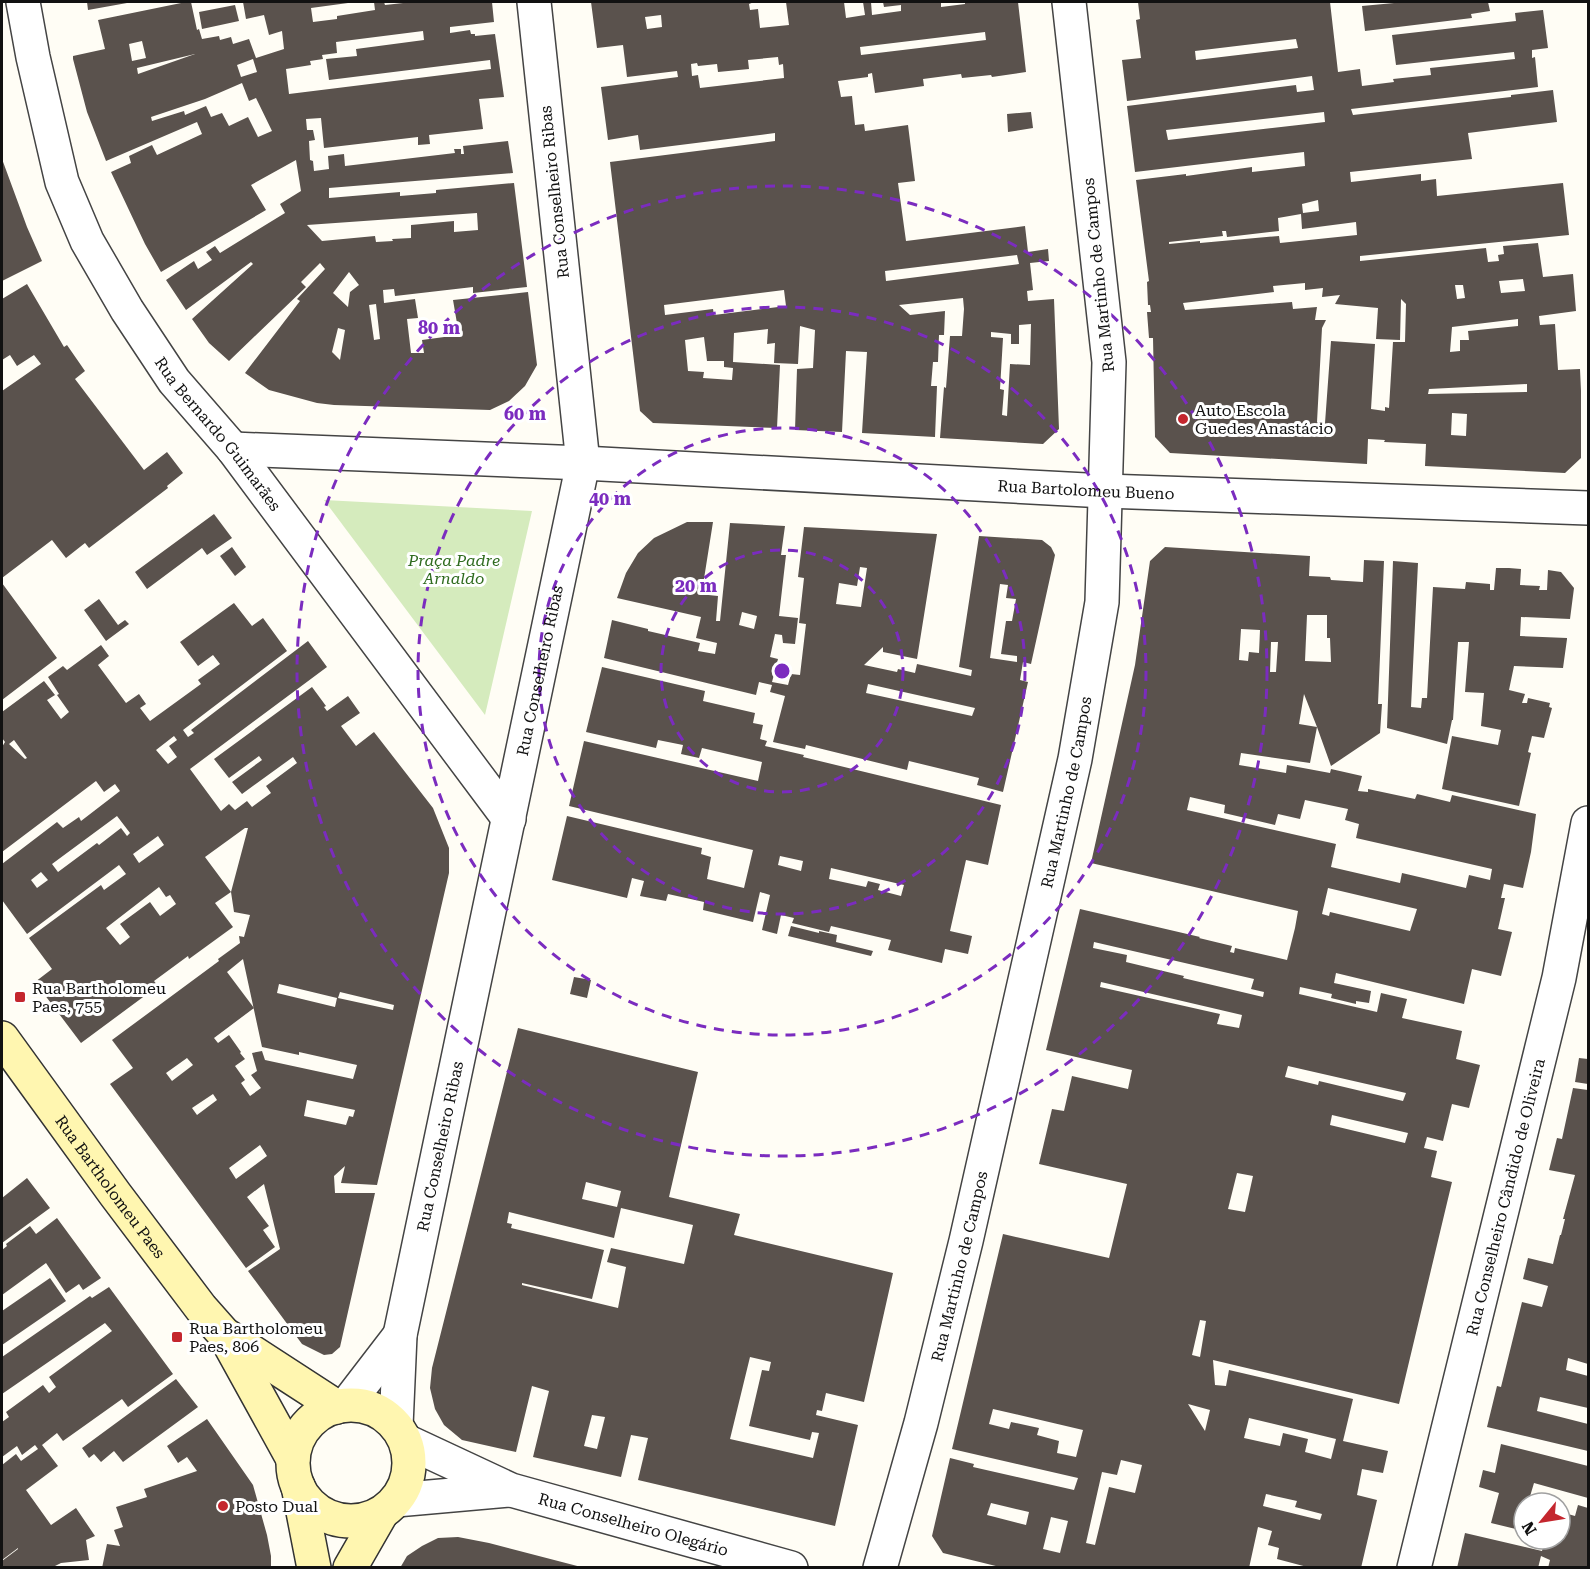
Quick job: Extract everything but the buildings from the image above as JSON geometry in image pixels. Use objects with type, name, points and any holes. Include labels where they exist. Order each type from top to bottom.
[{"type":"street","name":"Rua Bernardo Guimarães","points":[[23,2],[33,57],[62,182],[87,241],[127,310],[174,381],[233,449],[509,819]]},
{"type":"street","name":"Rua Conselheiro Ribas","points":[[401,1433],[400,1335],[583,463],[534,2]]},
{"type":"street","name":"Rua Martinho de Campos","points":[[879,1568],[921,1423],[966,1241],[1076,759],[1102,602],[1109,362],[1069,2]]},
{"type":"street","points":[[233,449],[583,463]]},
{"type":"street","name":"Rua Bartolomeu Bueno","points":[[583,463],[1105,491],[1588,508]]},
{"type":"street","name":"Rua Conselheiro Cândido de Oliveira","points":[[1414,1568],[1559,978],[1588,823]]},
{"type":"street","name":"Rua Bartholomeu Paes","points":[[2,1038],[122,1204],[201,1308],[224,1334],[295,1472]]},
{"type":"street","name":"Rua Bartholomeu Paes","points":[[224,1334],[342,1406]]},
{"type":"street","name":"Rua Conselheiro Ribas","points":[[342,1406],[400,1335]]},
{"type":"street","points":[[314,1568],[295,1472],[296,1442],[304,1428],[315,1416],[342,1406],[365,1406],[382,1413],[401,1433],[409,1455],[409,1472],[405,1487],[389,1507],[350,1568]]},
{"type":"street","name":"Rua Conselheiro Olegário","points":[[401,1433],[511,1490],[791,1568]]},
{"type":"street","points":[[295,1472],[308,1502],[323,1515],[342,1521],[362,1521],[389,1507]]},
{"type":"street","name":"Rua Conselheiro Olegário","points":[[389,1507],[511,1490]]},
{"type":"green space","name":"Praça Padre Arnaldo","points":[[324,500],[532,511],[485,715]]},
{"type":"place","name":"Auto Escola Guedes Anastácio","points":[[1183,419]]},
{"type":"place","name":"Rua Bartholomeu Paes, 755","points":[[20,997]]},
{"type":"place","name":"Rua Bartholomeu Paes, 806","points":[[177,1337]]},
{"type":"place","name":"Posto Dual","points":[[223,1506]]}]
